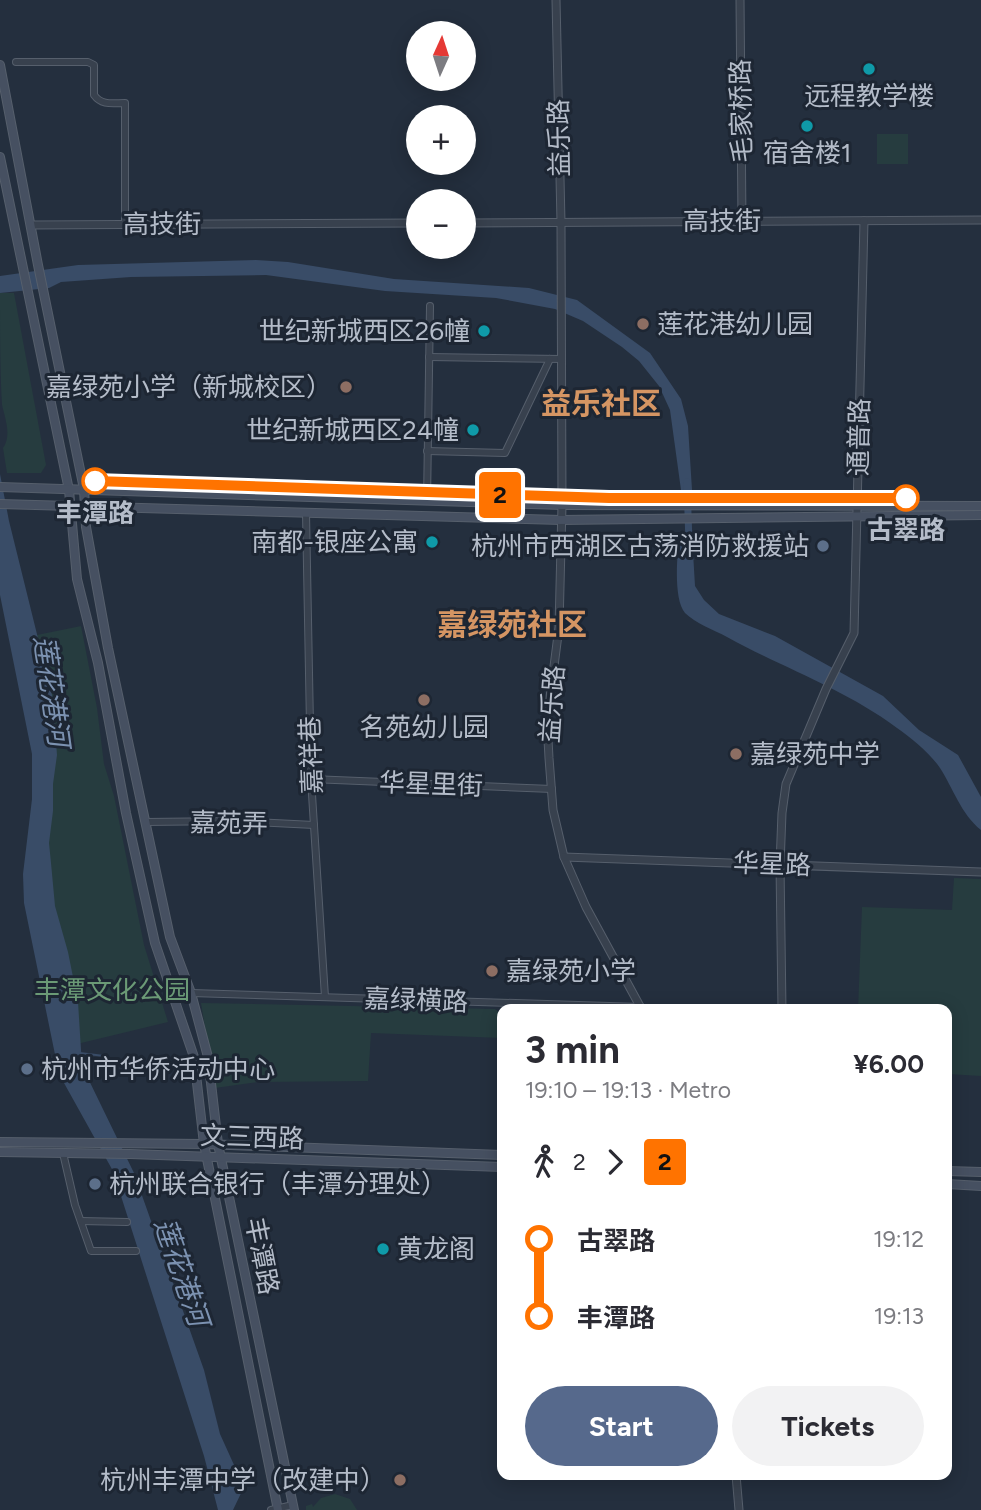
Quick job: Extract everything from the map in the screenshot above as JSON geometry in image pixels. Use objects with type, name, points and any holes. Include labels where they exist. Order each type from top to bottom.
[{"type":"main road","name":"丰潭路","points":[[0,65],[84,489],[86,527],[95,583],[170,937],[191,993],[208,1057],[218,1144],[293,1508]]},
{"type":"main road","name":"丰潭路","points":[[0,158],[69,490],[77,579],[98,663],[126,813],[155,943],[194,1057],[204,1144],[276,1510]]},
{"type":"main road","points":[[0,487],[562,505],[981,506]]},
{"type":"main road","points":[[0,504],[561,520],[981,515]]},
{"type":"main road","name":"文三西路","points":[[0,1142],[218,1144],[497,1155]]},
{"type":"main road","name":"文三西路","points":[[0,1152],[497,1167]]},
{"type":"main road","points":[[952,1171],[981,1172]]},
{"type":"main road","points":[[952,1184],[981,1186]]},
{"type":"street","name":"益乐路","points":[[556,0],[561,222],[562,505],[559,627],[547,721],[552,789],[564,857],[586,907],[639,1004]]},
{"type":"street","name":"毛家桥路","points":[[740,0],[742,221]]},
{"type":"street","points":[[16,62],[88,62],[94,65],[94,95],[97,99],[102,103],[125,103],[125,224]]},
{"type":"street","name":"通普路","points":[[782,1004],[780,865],[786,784],[826,689],[854,634],[864,220]]},
{"type":"street","name":"高技街","points":[[476,223],[981,220]]},
{"type":"street","name":"高技街","points":[[32,225],[406,223]]},
{"type":"street","points":[[427,501],[430,306]]},
{"type":"street","points":[[429,357],[561,359]]},
{"type":"street","points":[[427,451],[505,453],[550,359]]},
{"type":"street","name":"嘉祥巷","points":[[306,513],[311,779],[325,997]]},
{"type":"street","name":"华星里街","points":[[311,779],[552,789]]},
{"type":"street","name":"嘉苑弄","points":[[145,822],[232,821],[314,825]]},
{"type":"street","name":"华星路","points":[[564,857],[981,872]]},
{"type":"street","name":"嘉绿横路","points":[[191,993],[510,1004]]},
{"type":"street","points":[[63,1153],[91,1251],[136,1251]]},
{"type":"street","points":[[81,1221],[127,1222]]},
{"type":"street","points":[[736,1480],[739,1510]]},
{"type":"street","points":[[276,1510],[293,1508]]},
{"type":"green space","points":[[877,134],[908,134],[908,164],[877,164]]},
{"type":"green space","points":[[0,293],[14,293],[46,465],[41,473],[7,473],[3,448],[7,433],[2,405]]},
{"type":"green space","name":"丰潭文化公园","points":[[81,626],[97,708],[104,764],[114,796],[144,945],[168,1022],[77,1044],[48,897],[32,636]]},
{"type":"green space","points":[[954,878],[981,879],[981,1076],[952,1074],[952,1004],[858,1004],[862,907],[952,910]]},
{"type":"green space","points":[[201,1003],[497,1011],[497,1038],[371,1033],[368,1081],[257,1082],[215,1088]]},
{"type":"green space","points":[[335,1494],[350,1499],[357,1510],[306,1510],[306,1506],[312,1504],[313,1507],[321,1498]]},
{"type":"water","points":[[256,260],[288,262],[394,279],[529,288],[577,300],[650,353],[681,399],[688,426],[692,490],[681,490],[670,410],[659,386],[639,361],[622,347],[583,321],[555,309],[496,298],[385,291],[266,275],[131,277],[61,282],[49,288],[0,293],[0,276],[78,265]]},
{"type":"water","points":[[0,474],[53,699],[57,755],[49,843],[55,906],[78,1002],[82,1066],[134,1173],[204,1370],[220,1434],[244,1487],[233,1510],[218,1510],[204,1456],[113,1171],[59,1074],[24,903],[23,874],[32,799],[32,754],[0,595]]},
{"type":"water","points":[[680,534],[692,535],[695,586],[704,600],[719,614],[775,636],[883,696],[919,730],[958,755],[981,797],[981,830],[963,809],[936,762],[902,732],[835,690],[705,626],[685,613],[677,587]]},
{"type":"waterway","points":[[687,482],[689,544]]},
{"type":"waterway","points":[[80,1053],[104,1056]]},
{"type":"waterway","points":[[214,1066],[229,1068]]},
{"type":"metro line","name":"2","points":[[95,481],[609,498],[906,498]]},
{"type":"place","name":"远程教学楼","points":[[869,69]]},
{"type":"place","name":"宿舍楼1","points":[[807,126]]},
{"type":"place","name":"莲花港幼儿园","points":[[643,324]]},
{"type":"place","name":"世纪新城西区26幢","points":[[484,331]]},
{"type":"place","name":"嘉绿苑小学（新城校区）","points":[[346,387]]},
{"type":"place","name":"世纪新城西区24幢","points":[[473,430]]},
{"type":"place","name":"丰潭路","points":[[95,481]]},
{"type":"place","name":"古翠路","points":[[906,498]]},
{"type":"place","name":"南都-银座公寓","points":[[432,542]]},
{"type":"place","name":"杭州市西湖区古荡消防救援站","points":[[823,546]]},
{"type":"place","name":"名苑幼儿园","points":[[424,700]]},
{"type":"place","name":"嘉绿苑中学","points":[[736,754]]},
{"type":"place","name":"嘉绿苑小学","points":[[492,971]]},
{"type":"place","name":"杭州市华侨活动中心","points":[[27,1069]]},
{"type":"place","name":"杭州联合银行（丰潭分理处）","points":[[95,1184]]},
{"type":"place","name":"黄龙阁","points":[[383,1249]]},
{"type":"place","name":"杭州丰潭中学（改建中）","points":[[400,1480]]},
{"type":"district","name":"益乐社区","points":[[601,404]]},
{"type":"district","name":"嘉绿苑社区","points":[[512,625]]},
{"type":"water label","name":"莲花港河","points":[[52,691]]},
{"type":"water label","name":"莲花港河","points":[[182,1272]]}]
